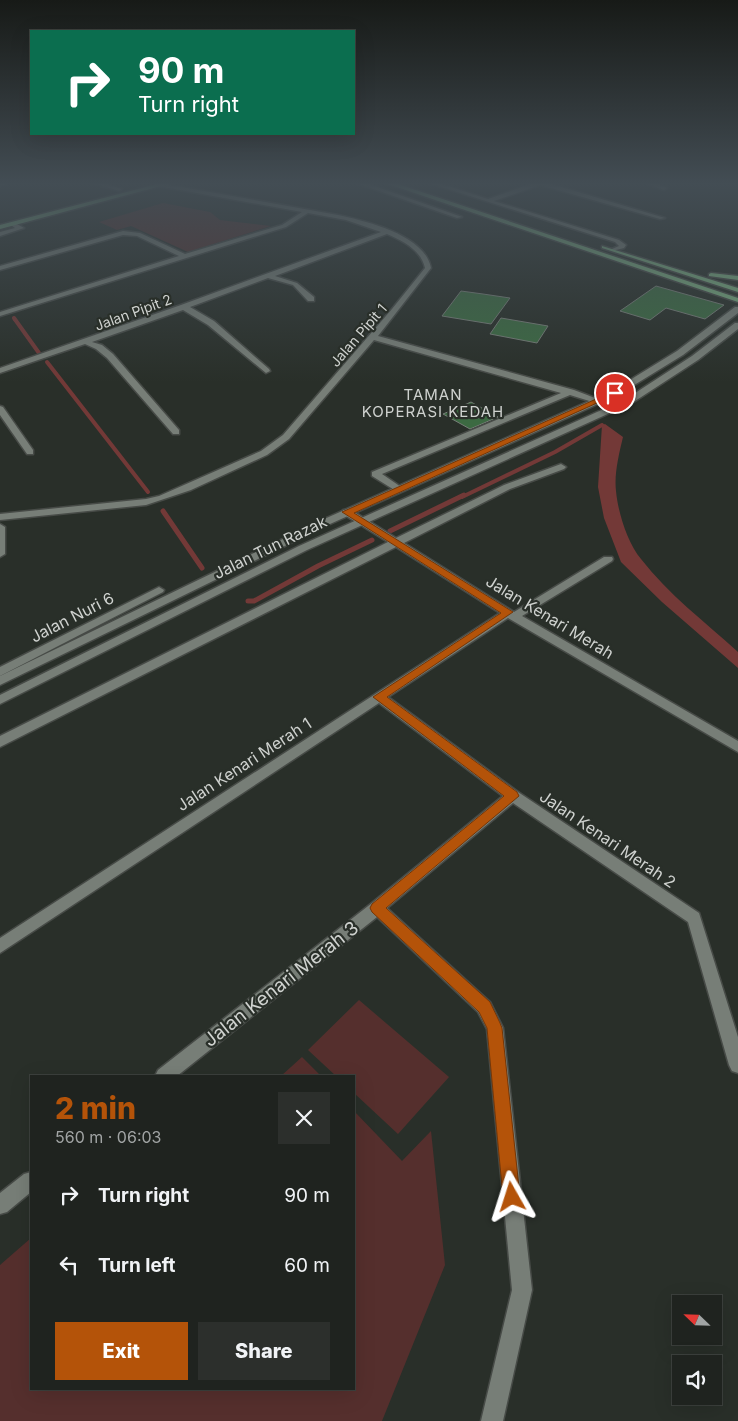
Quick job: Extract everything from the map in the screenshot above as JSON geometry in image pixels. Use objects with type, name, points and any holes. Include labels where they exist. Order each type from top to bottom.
[{"type":"main road","points":[[599,249],[738,300]]},
{"type":"main road","points":[[614,250],[738,290]]},
{"type":"main road","points":[[655,263],[715,276],[738,278]]},
{"type":"street","points":[[0,268],[66,249]]},
{"type":"street","points":[[169,249],[185,257]]},
{"type":"street","points":[[0,314],[210,249]]},
{"type":"street","name":"Jalan Pipit 2","points":[[0,372],[340,249]]},
{"type":"street","name":"Jalan Pipit 1","points":[[0,517],[146,502],[162,498],[188,488],[276,446],[292,431],[373,337],[428,268],[429,264],[418,249]]},
{"type":"street","points":[[269,276],[295,284],[311,299]]},
{"type":"street","points":[[184,307],[211,323],[266,370]]},
{"type":"street","name":"Jalan Tun Razak","points":[[0,681],[144,605],[347,512],[599,401],[648,374],[738,309]]},
{"type":"street","name":"Jalan Tun Razak","points":[[0,700],[234,582],[361,521],[629,400],[695,358],[738,325]]},
{"type":"street","points":[[373,337],[599,401]]},
{"type":"street","points":[[86,342],[99,347],[110,356],[176,432]]},
{"type":"street","points":[[400,489],[375,474],[571,392]]},
{"type":"street","points":[[0,409],[30,452]]},
{"type":"street","points":[[0,742],[507,487],[561,467]]},
{"type":"street","name":"Jalan Kenari Merah","points":[[347,512],[512,614],[738,747]]},
{"type":"street","points":[[0,527],[0,554]]},
{"type":"street","name":"Jalan Kenari Merah 1","points":[[0,946],[379,697],[512,614],[608,558]]},
{"type":"street","name":"Jalan Nuri 6","points":[[0,672],[144,605],[159,590]]},
{"type":"street","name":"Jalan Kenari Merah 2","points":[[379,697],[513,796],[694,918],[738,1065]]},
{"type":"street","name":"Jalan Kenari Merah 3","points":[[165,1075],[377,908],[513,796]]},
{"type":"street","points":[[377,908],[484,1007],[495,1028],[522,1290],[492,1421]]},
{"type":"street","points":[[0,1205],[30,1182]]},
{"type":"shaded area","points":[[182,249],[197,249],[188,252]]},
{"type":"shaded area","points":[[605,424],[623,437],[616,471],[616,491],[621,517],[631,544],[641,559],[663,584],[738,652],[738,668],[662,602],[621,562],[604,518],[598,487],[602,425]]},
{"type":"shaded area","points":[[359,1000],[449,1077],[398,1134],[355,1094],[355,1075],[335,1075],[308,1050]]},
{"type":"shaded area","points":[[302,1057],[320,1075],[282,1075]]},
{"type":"shaded area","points":[[355,1112],[402,1161],[431,1131],[445,1265],[382,1421],[0,1421],[0,1265],[30,1239],[30,1390],[355,1390]]},
{"type":"building","points":[[656,286],[724,305],[705,319],[666,308],[650,320],[620,311]]},
{"type":"building","points":[[461,291],[510,298],[491,324],[442,316]]},
{"type":"building","points":[[501,318],[548,326],[537,343],[490,334]]},
{"type":"building","points":[[471,402],[498,417],[470,429],[443,414]]},
{"type":"waterway","points":[[15,320],[14,318],[39,353]]},
{"type":"waterway","points":[[47,362],[148,492]]},
{"type":"waterway","points":[[462,497],[555,452],[602,425]]},
{"type":"waterway","points":[[390,531],[464,495]]},
{"type":"waterway","points":[[163,511],[202,568]]},
{"type":"waterway","points":[[248,601],[254,601],[318,566],[372,540]]},
{"type":"district","name":"TAMAN KOPERASI KEDAH","points":[[433,402]]},
{"type":"route","points":[[512,1197],[495,1028],[484,1007],[377,908],[513,796],[379,697],[508,612],[347,512],[615,393]]}]
